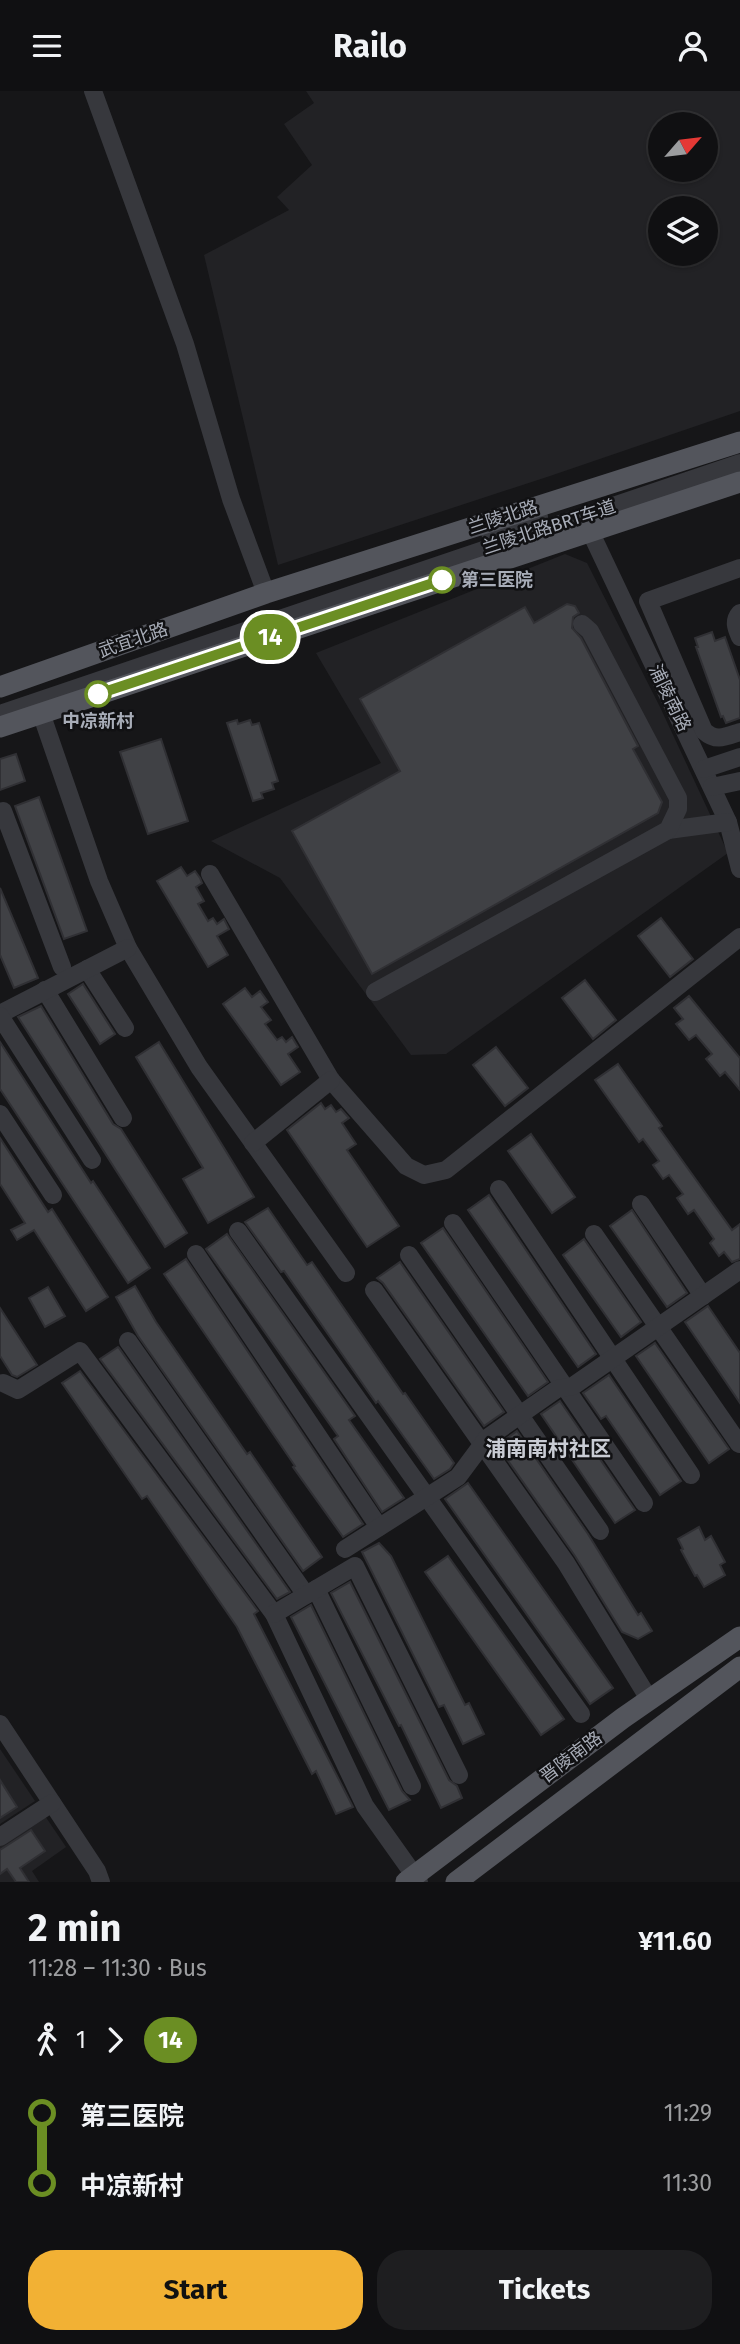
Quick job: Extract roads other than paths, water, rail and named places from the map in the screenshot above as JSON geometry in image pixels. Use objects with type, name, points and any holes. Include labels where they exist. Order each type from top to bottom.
[{"type":"main road","name":"兰陵北路","points":[[266,593],[740,442]]},
{"type":"main road","points":[[0,727],[740,482]]},
{"type":"main road","name":"武宜北路","points":[[0,687],[266,593]]},
{"type":"main road","name":"晋陵南路","points":[[413,1880],[649,1699],[740,1637]]},
{"type":"main road","name":"晋陵南路","points":[[456,1882],[740,1667]]},
{"type":"street","points":[[93,91],[176,319],[231,499],[266,593]]},
{"type":"street","points":[[659,467],[740,453]]},
{"type":"street","name":"兰陵北路BRT车道","points":[[490,533],[740,453]]},
{"type":"street","name":"兰陵北路BRT车道","points":[[0,714],[740,463]]},
{"type":"street","name":"浦陵南路","points":[[590,531],[728,822],[740,869]]},
{"type":"street","points":[[740,568],[648,601],[704,731],[711,738],[719,739],[740,732]]},
{"type":"street","points":[[740,613],[735,625],[740,637]]},
{"type":"street","points":[[582,624],[590,631],[678,798],[678,809],[668,829]]},
{"type":"street","points":[[41,713],[99,880],[128,948],[198,1067],[346,1273]]},
{"type":"street","points":[[704,769],[740,757]]},
{"type":"street","points":[[712,787],[740,781]]},
{"type":"street","points":[[0,812],[3,811],[62,967]]},
{"type":"street","points":[[375,992],[668,829],[728,822]]},
{"type":"street","points":[[210,874],[331,1080],[406,1166],[424,1175],[446,1170],[740,937]]},
{"type":"street","points":[[92,1160],[0,1015],[128,948]]},
{"type":"street","points":[[87,969],[125,1028]]},
{"type":"street","points":[[45,990],[123,1118]]},
{"type":"street","points":[[253,1143],[331,1080]]},
{"type":"street","points":[[0,1114],[53,1195]]},
{"type":"street","points":[[499,1189],[691,1475]]},
{"type":"street","points":[[641,1204],[703,1296]]},
{"type":"street","points":[[453,1223],[644,1503]]},
{"type":"street","points":[[238,1231],[273,1281],[282,1289],[581,1714]]},
{"type":"street","points":[[594,1234],[739,1444]]},
{"type":"street","points":[[195,1255],[379,1527]]},
{"type":"street","points":[[409,1255],[600,1531]]},
{"type":"street","points":[[345,1549],[458,1477],[487,1438],[557,1389],[573,1386],[740,1270]]},
{"type":"street","points":[[374,1290],[566,1563],[649,1699]]},
{"type":"street","points":[[128,1341],[311,1592],[412,1786]]},
{"type":"street","points":[[1,1382],[18,1390],[80,1351],[274,1614],[365,1806],[413,1880]]},
{"type":"street","points":[[274,1614],[355,1566],[459,1775]]},
{"type":"street","points":[[0,1724],[102,1882]]},
{"type":"street","points":[[0,1837],[52,1803]]},
{"type":"place","name":"第三医院","points":[[442,580]]},
{"type":"place","name":"中凉新村","points":[[98,694]]},
{"type":"district","name":"浦南南村社区","points":[[548,1449]]}]
